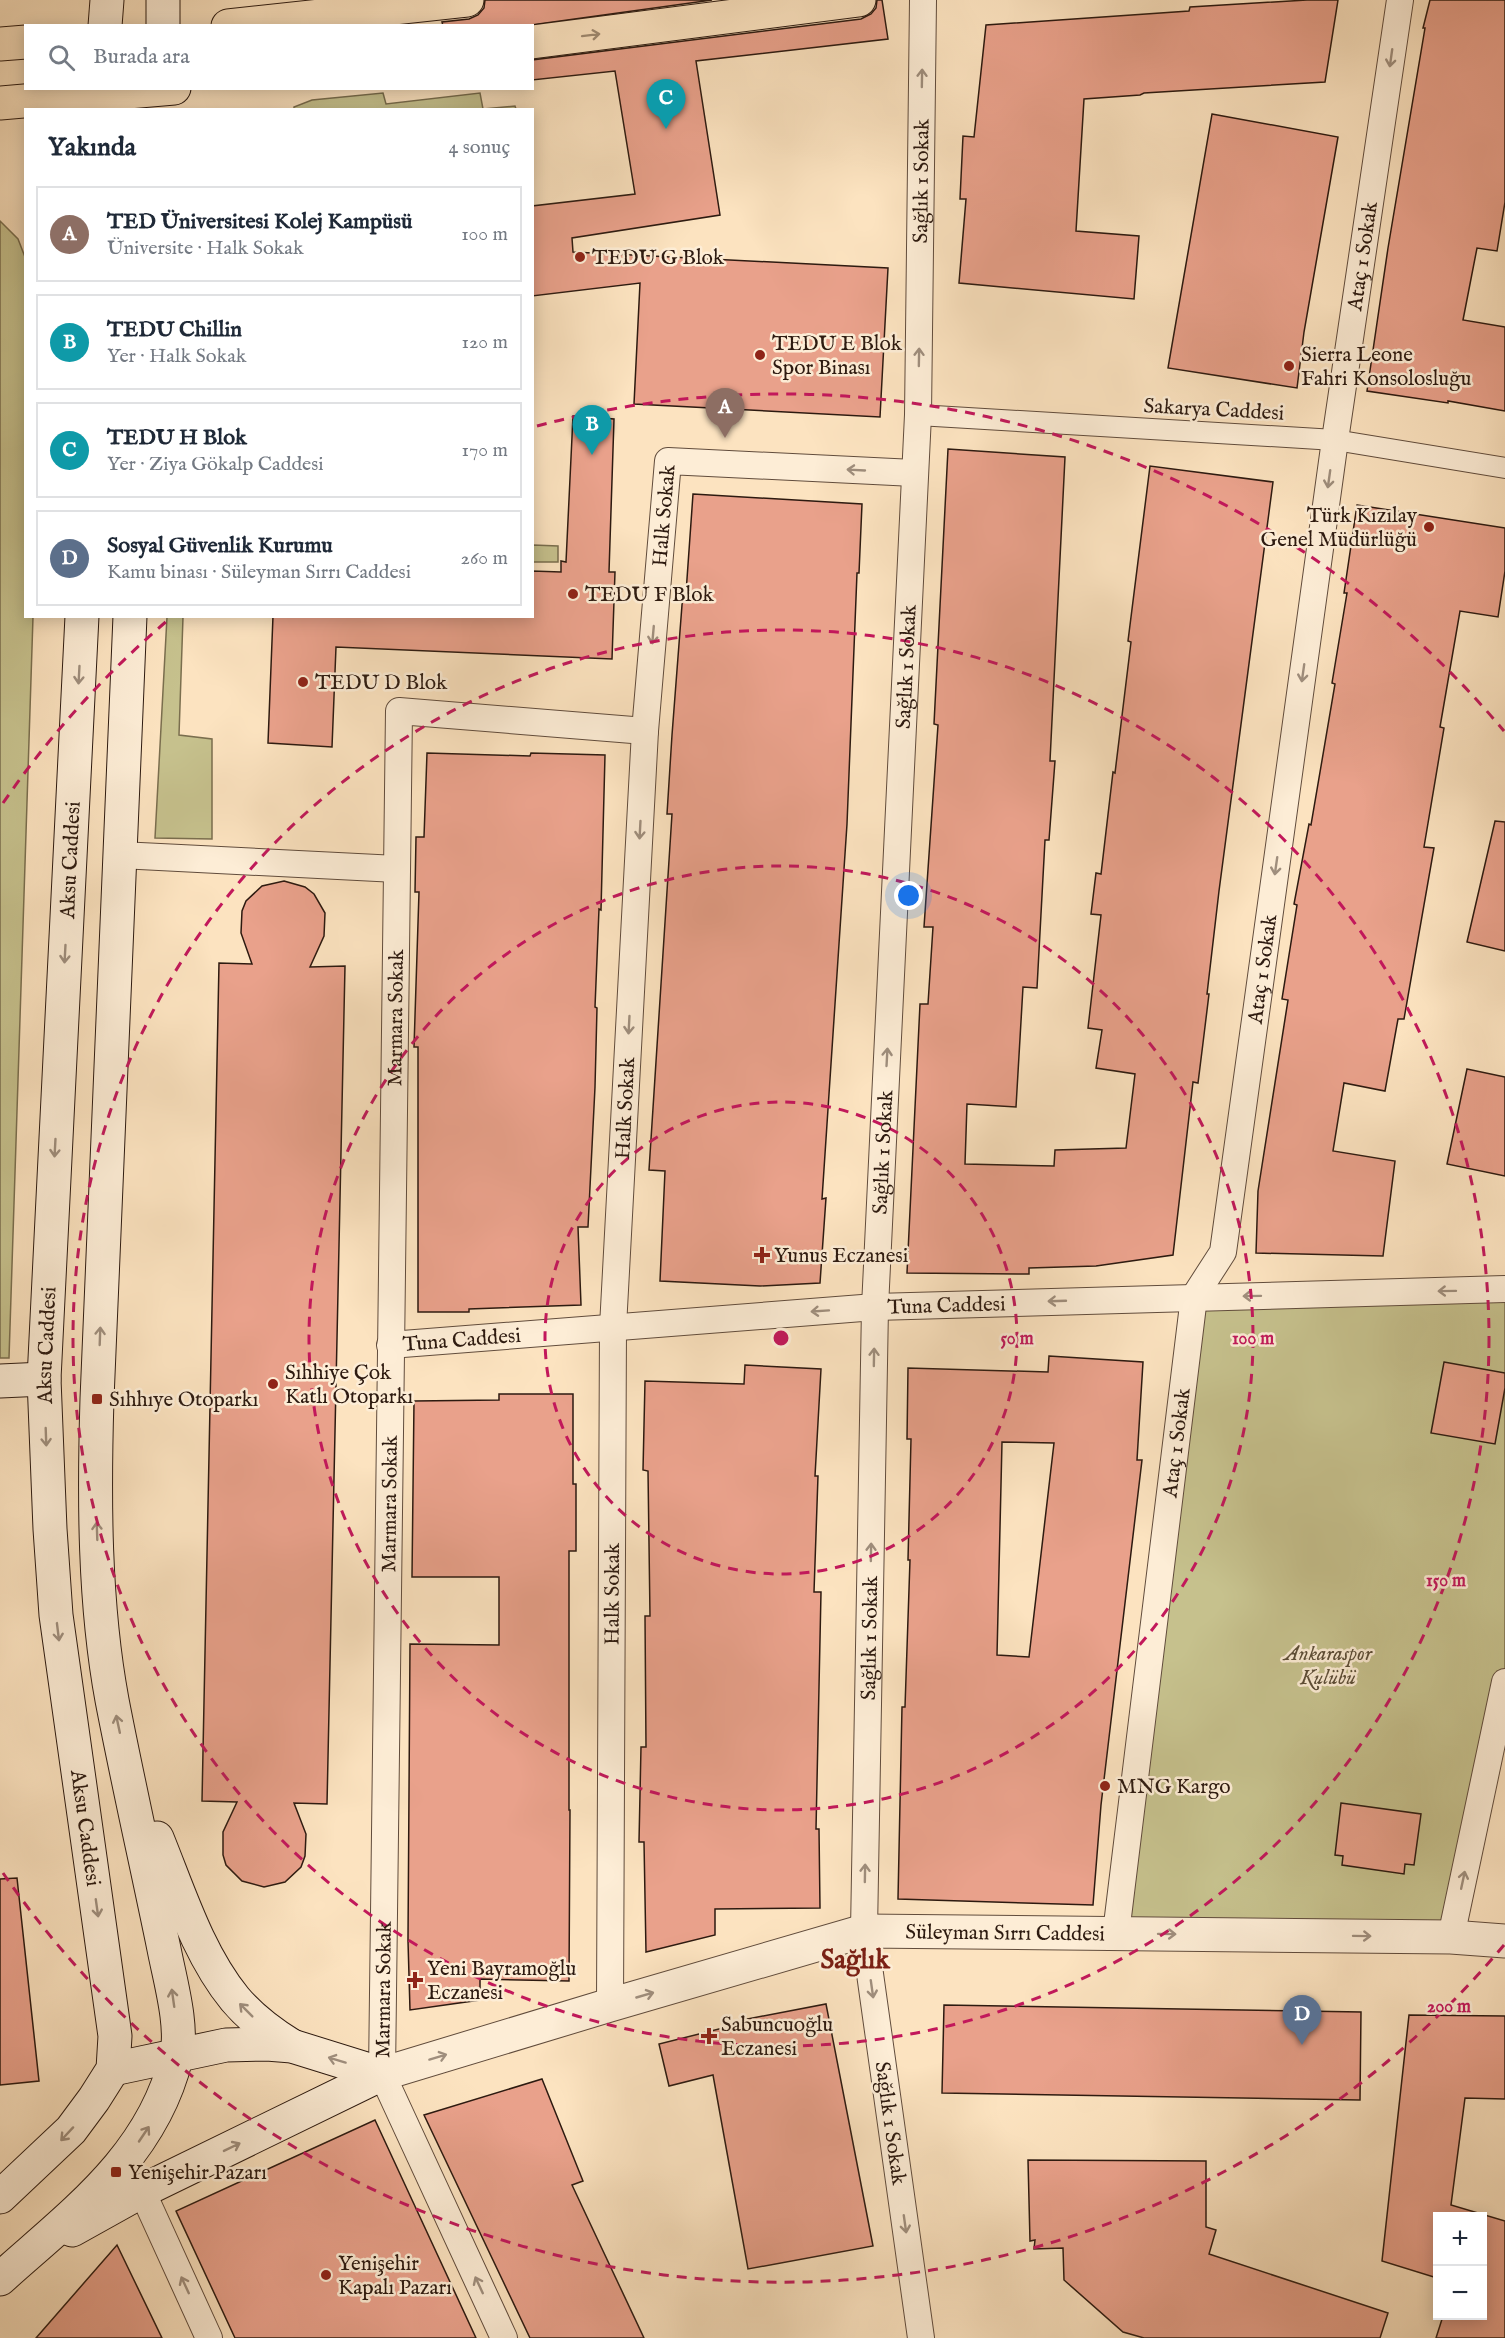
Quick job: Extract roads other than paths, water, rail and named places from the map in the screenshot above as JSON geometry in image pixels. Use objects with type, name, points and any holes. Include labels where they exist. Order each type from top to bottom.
[{"type":"main road","points":[[105,24],[107,0]]},
{"type":"main road","points":[[163,0],[163,24]]},
{"type":"main road","points":[[246,24],[467,0]]},
{"type":"main road","points":[[534,42],[859,0]]},
{"type":"main road","points":[[0,44],[24,42]]},
{"type":"main road","points":[[0,103],[164,94]]},
{"type":"main road","name":"Aksu Caddesi","points":[[82,618],[44,1379],[56,1615],[107,1966],[115,2036],[113,2069]]},
{"type":"main road","points":[[0,2279],[95,2193],[134,2149],[150,2126],[163,2098],[177,2056],[177,2032],[170,1980],[112,1698],[102,1619],[95,1458],[130,618]]},
{"type":"main road","points":[[0,1381],[44,1379]]},
{"type":"main road","points":[[126,1766],[195,1932],[214,1966],[247,2012],[292,2046]]},
{"type":"main road","name":"Süleyman Sırrı Caddesi","points":[[24,2258],[142,2192],[382,2074],[864,1931],[1451,1938],[1505,1941]]},
{"type":"main road","points":[[0,2197],[71,2130],[113,2069],[236,2044],[292,2046],[382,2074]]},
{"type":"street","name":"Sağlık 1 Sokak","points":[[921,2338],[864,1931],[875,1307],[918,415],[923,0]]},
{"type":"street","name":"Ataç 1 Sokak","points":[[1116,1933],[1194,1297],[1224,1252],[1335,440],[1400,0]]},
{"type":"street","name":"Sakarya Caddesi","points":[[918,415],[1335,440],[1505,468]]},
{"type":"street","name":"Halk Sokak","points":[[609,2005],[613,1327],[645,732],[668,461],[914,473]]},
{"type":"street","name":"Marmara Sokak","points":[[504,2338],[382,2074],[399,711],[645,732]]},
{"type":"street","points":[[120,855],[397,869]]},
{"type":"street","name":"Tuna Caddesi","points":[[390,1344],[875,1307],[1505,1289]]},
{"type":"street","points":[[1451,1938],[1505,1682]]},
{"type":"street","points":[[142,2192],[209,2338]]},
{"type":"place","name":"TEDU H Blok","points":[[666,129]]},
{"type":"place","name":"TEDU G Blok","points":[[580,257]]},
{"type":"place","name":"TEDU E Blok Spor Binası","points":[[760,355]]},
{"type":"place","name":"Sierra Leone Fahri Konsolosluğu","points":[[1289,366]]},
{"type":"place","name":"TED Üniversitesi Kolej Kampüsü","points":[[725,438]]},
{"type":"place","name":"TEDU Chillin","points":[[592,455]]},
{"type":"place","name":"Türk Kızılay Genel Müdürlüğü","points":[[1429,527]]},
{"type":"place","name":"TEDU F Blok","points":[[573,594]]},
{"type":"place","name":"TEDU D Blok","points":[[303,682]]},
{"type":"place","name":"Yunus Eczanesi","points":[[762,1255]]},
{"type":"place","name":"Sıhhiye Çok Katlı Otoparkı","points":[[273,1384]]},
{"type":"place","name":"Sıhhıye Otoparkı","points":[[97,1399]]},
{"type":"place","name":"MNG Kargo","points":[[1105,1786]]},
{"type":"place","name":"Yeni Bayramoğlu Eczanesi","points":[[415,1980]]},
{"type":"place","name":"Sabuncuoğlu Eczanesi","points":[[709,2036]]},
{"type":"place","name":"Sosyal Güvenlik Kurumu","points":[[1302,2045]]},
{"type":"place","name":"Yenişehir Pazarı","points":[[116,2172]]},
{"type":"place","name":"Yenişehir Kapalı Pazarı","points":[[326,2275]]},
{"type":"district","name":"Sağlık","points":[[855,1959]]},
{"type":"park label","name":"Ankaraspor Kulübü","points":[[1328,1665]]}]
